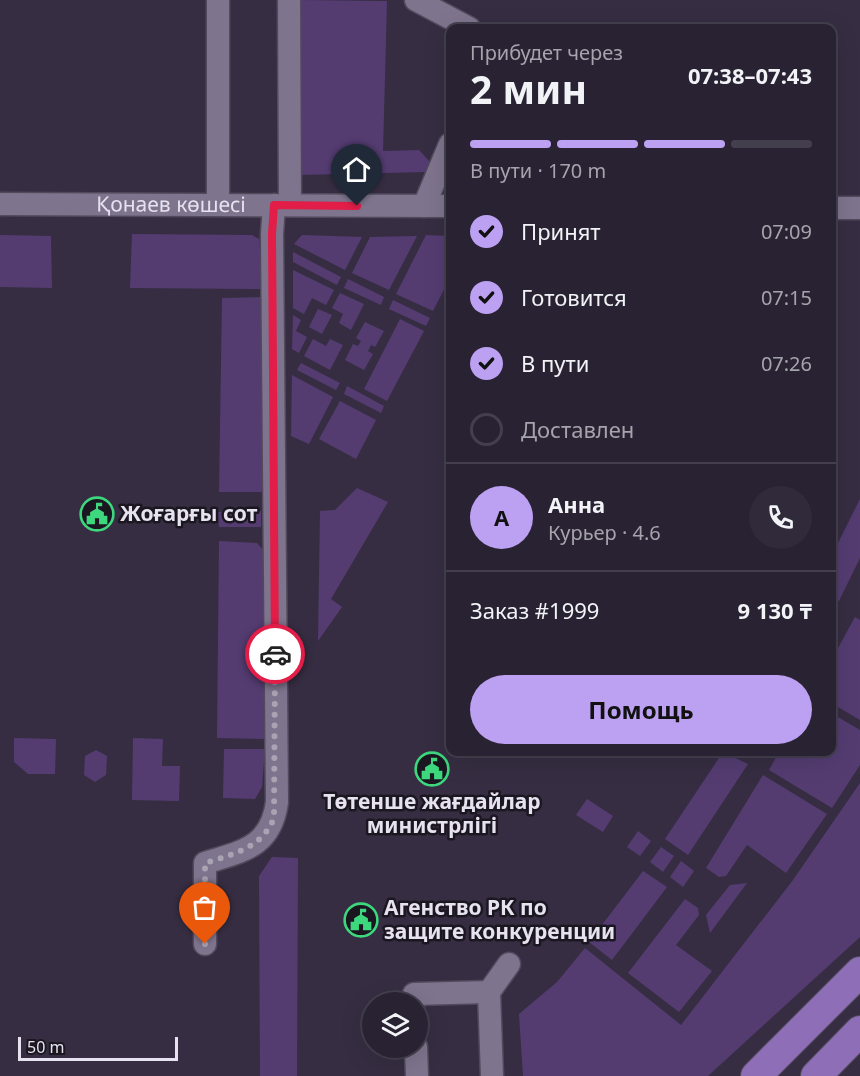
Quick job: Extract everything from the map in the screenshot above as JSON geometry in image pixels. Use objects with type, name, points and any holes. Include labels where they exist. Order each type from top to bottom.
[{"type":"main road","points":[[756,1076],[860,972]]},
{"type":"main road","points":[[816,1076],[860,1030]]},
{"type":"street","points":[[218,0],[218,205]]},
{"type":"street","points":[[205,944],[205,863],[244,851],[259,842],[269,831],[277,802],[272,246],[282,205],[289,0]]},
{"type":"street","points":[[416,0],[461,24]]},
{"type":"street","points":[[424,206],[446,154]]},
{"type":"street","name":"Қонаев көшесі","points":[[0,204],[446,206]]},
{"type":"street","points":[[836,208],[860,208]]},
{"type":"street","points":[[492,1076],[489,992],[509,963]]},
{"type":"street","points":[[428,994],[489,992]]},
{"type":"street","points":[[416,1058],[417,1076]]},
{"type":"shaded area","points":[[300,0],[387,1],[383,151],[419,150],[431,163],[426,172],[299,175]]},
{"type":"shaded area","points":[[132,234],[252,235],[259,239],[263,289],[130,288]]},
{"type":"shaded area","points":[[0,235],[51,236],[52,288],[0,287]]},
{"type":"shaded area","points":[[302,235],[362,237],[345,270],[294,244]]},
{"type":"shaded area","points":[[426,235],[446,236],[446,286],[433,311],[396,294]]},
{"type":"shaded area","points":[[417,236],[389,290],[352,273],[370,237]]},
{"type":"shaded area","points":[[293,252],[341,277],[337,285],[293,262]]},
{"type":"shaded area","points":[[293,270],[334,290],[326,305],[312,298],[304,314],[293,308]]},
{"type":"shaded area","points":[[348,279],[384,297],[381,305],[344,288]]},
{"type":"shaded area","points":[[340,293],[364,304],[351,330],[339,323],[343,314],[332,308]]},
{"type":"shaded area","points":[[264,297],[263,492],[219,492],[222,298]]},
{"type":"shaded area","points":[[393,300],[430,318],[426,326],[389,309]]},
{"type":"shaded area","points":[[318,309],[332,315],[322,334],[309,327]]},
{"type":"shaded area","points":[[293,315],[301,320],[296,331],[307,337],[299,353],[292,349]]},
{"type":"shaded area","points":[[400,319],[424,331],[387,401],[364,389]]},
{"type":"shaded area","points":[[365,322],[384,331],[375,347],[371,345],[368,351],[373,354],[364,370],[345,360],[353,344],[358,346],[361,341],[356,338]]},
{"type":"shaded area","points":[[313,339],[326,346],[330,339],[343,345],[330,370],[304,356]]},
{"type":"shaded area","points":[[301,363],[340,383],[336,390],[297,370]]},
{"type":"shaded area","points":[[292,375],[333,397],[309,444],[291,436]]},
{"type":"shaded area","points":[[347,386],[384,406],[381,413],[344,394]]},
{"type":"shaded area","points":[[340,401],[376,420],[356,459],[319,439]]},
{"type":"shaded area","points":[[357,488],[388,502],[331,599],[342,607],[318,641],[320,511],[335,510]]},
{"type":"shaded area","points":[[860,499],[860,558],[839,601],[836,600],[836,547]]},
{"type":"shaded area","points":[[261,511],[261,527],[219,527],[218,512]]},
{"type":"shaded area","points":[[219,541],[257,543],[265,552],[264,739],[217,738]]},
{"type":"shaded area","points":[[855,617],[860,620],[860,720],[836,706],[836,652]]},
{"type":"shaded area","points":[[836,716],[860,730],[860,765],[832,808],[769,770],[777,756],[836,756]]},
{"type":"shaded area","points":[[14,738],[56,739],[55,774],[28,774],[14,762]]},
{"type":"shaded area","points":[[133,738],[163,739],[162,766],[180,766],[179,801],[132,800]]},
{"type":"shaded area","points":[[224,749],[265,749],[262,787],[255,799],[223,798]]},
{"type":"shaded area","points":[[96,750],[107,756],[106,775],[95,782],[84,775],[85,756]]},
{"type":"shaded area","points":[[720,756],[731,756],[748,764],[688,855],[665,839]]},
{"type":"shaded area","points":[[763,775],[827,814],[786,873],[747,845],[726,876],[719,877],[706,868]]},
{"type":"shaded area","points":[[860,783],[860,937],[708,1076],[523,1076],[519,1014],[557,982],[585,948],[681,1025],[793,880]]},
{"type":"shaded area","points":[[587,799],[613,816],[603,832],[576,815]]},
{"type":"shaded area","points":[[638,831],[651,841],[640,856],[627,847]]},
{"type":"shaded area","points":[[661,847],[674,856],[663,872],[650,862]]},
{"type":"shaded area","points":[[272,857],[298,858],[297,1076],[260,1076],[259,876]]},
{"type":"shaded area","points":[[681,861],[694,871],[683,887],[670,877]]},
{"type":"shaded area","points":[[643,871],[667,887],[612,960],[589,942]]},
{"type":"shaded area","points":[[747,883],[710,933],[706,915],[730,885]]},
{"type":"shaded area","points":[[685,899],[698,908],[699,915],[676,945],[712,971],[679,1012],[628,973]]},
{"type":"way so far","points":[[205,944],[205,863],[244,851],[259,842],[269,831],[274,818],[277,802],[275,654]]},
{"type":"place","name":"Жоғарғы сот","points":[[97,514]]},
{"type":"place","name":"Төтенше жағдайлар министрлігі","points":[[432,769]]},
{"type":"place","name":"Агенство РК по защите конкуренции","points":[[361,920]]},
{"type":"route","points":[[275,654],[272,234],[274,205],[357,206]]}]
